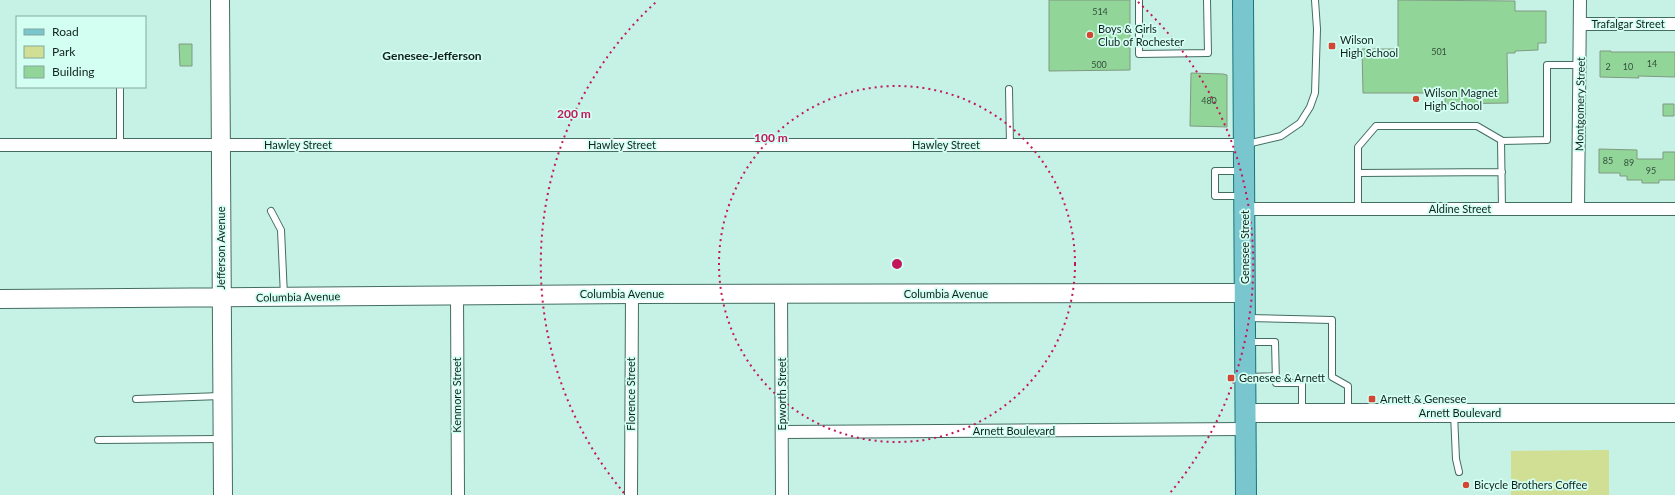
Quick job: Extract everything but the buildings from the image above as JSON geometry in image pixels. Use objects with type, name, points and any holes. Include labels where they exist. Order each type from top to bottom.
[{"type":"main road","name":"Genesee Street","points":[[1243,0],[1246,495]]},
{"type":"street","name":"Jefferson Avenue","points":[[220,0],[223,495]]},
{"type":"street","name":"Montgomery Street","points":[[1578,209],[1581,24],[1580,0]]},
{"type":"street","name":"Trafalgar Street","points":[[1581,24],[1675,24]]},
{"type":"street","name":"Hawley Street","points":[[0,145],[1244,145]]},
{"type":"street","name":"Aldine Street","points":[[1244,203],[1358,209],[1675,209]]},
{"type":"street","name":"Columbia Avenue","points":[[0,299],[632,294],[1245,293]]},
{"type":"street","name":"Florence Street","points":[[630,495],[632,294]]},
{"type":"street","name":"Epworth Street","points":[[781,294],[782,495]]},
{"type":"street","name":"Kenmore Street","points":[[457,296],[458,495]]},
{"type":"street","name":"Arnett Boulevard","points":[[782,432],[1245,421],[1302,413],[1675,413]]},
{"type":"lane","points":[[1139,0],[1139,54],[1208,53],[1207,0]]},
{"type":"lane","points":[[1244,145],[1281,136],[1300,123],[1310,107],[1316,93],[1317,29],[1315,0]]},
{"type":"lane","points":[[1358,209],[1358,147],[1376,126],[1477,126],[1501,140],[1547,140],[1547,64],[1580,65]]},
{"type":"lane","points":[[120,88],[120,145]]},
{"type":"lane","points":[[1009,89],[1010,145]]},
{"type":"lane","points":[[1501,140],[1502,209]]},
{"type":"lane","points":[[1244,171],[1215,171],[1215,196],[1244,203]]},
{"type":"lane","points":[[1358,173],[1502,172]]},
{"type":"lane","points":[[271,211],[281,230],[284,297]]},
{"type":"lane","points":[[1245,318],[1332,320],[1332,377],[1348,386],[1348,413]]},
{"type":"lane","points":[[1245,342],[1276,342],[1276,383],[1302,382],[1302,413]]},
{"type":"lane","points":[[1245,377],[1276,376]]},
{"type":"lane","points":[[136,399],[222,396]]},
{"type":"lane","points":[[1454,413],[1456,459],[1459,472]]},
{"type":"lane","points":[[98,440],[222,439]]},
{"type":"green space","points":[[1609,450],[1609,495],[1511,495],[1511,451]]},
{"type":"place","name":"Boys & Girls Club of Rochester","points":[[1090,35]]},
{"type":"place","name":"Wilson High School","points":[[1332,46]]},
{"type":"place","name":"Wilson Magnet High School","points":[[1416,99]]},
{"type":"place","name":"Genesee & Arnett","points":[[1231,378]]},
{"type":"place","name":"Arnett & Genesee","points":[[1372,399]]},
{"type":"place","name":"Bicycle Brothers Coffee","points":[[1466,485]]},
{"type":"district","name":"Genesee-Jefferson","points":[[432,56]]}]
